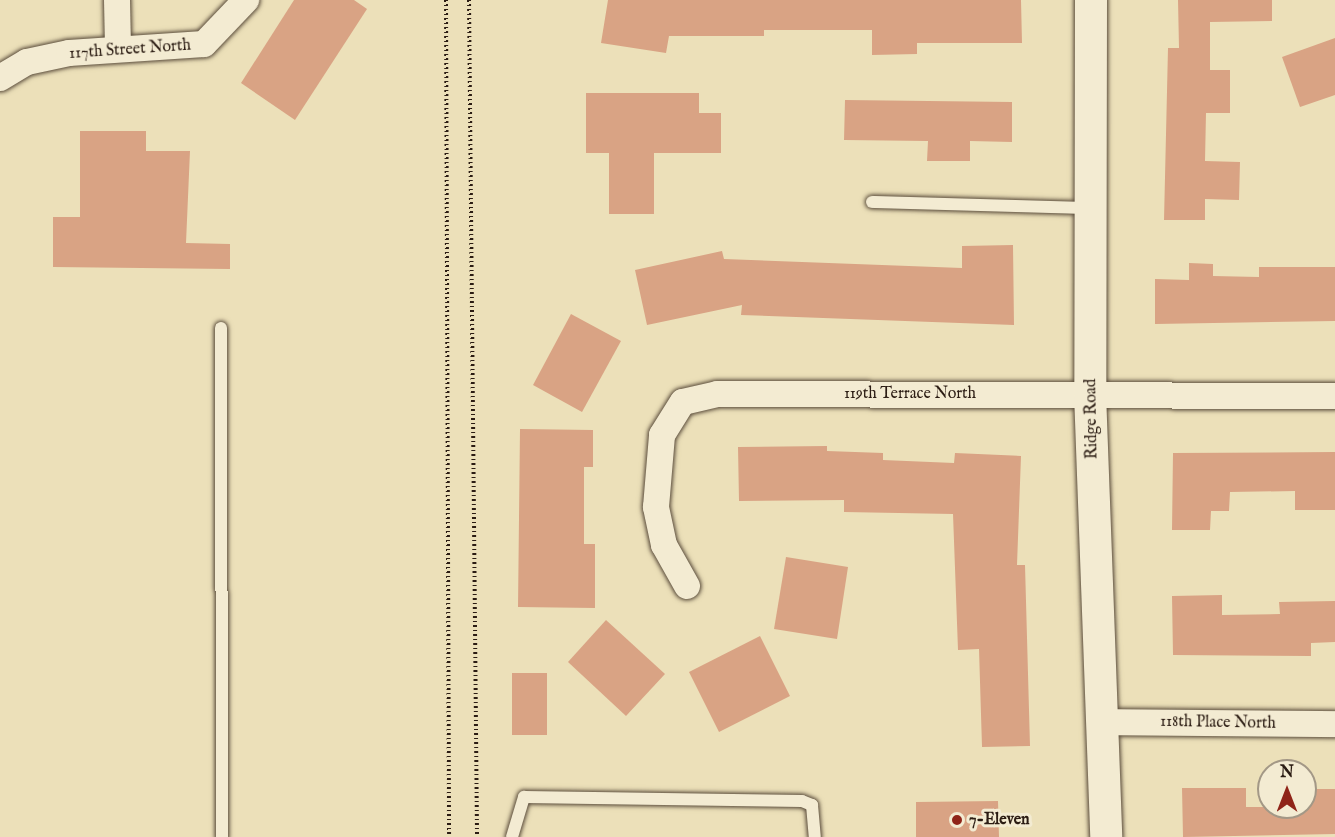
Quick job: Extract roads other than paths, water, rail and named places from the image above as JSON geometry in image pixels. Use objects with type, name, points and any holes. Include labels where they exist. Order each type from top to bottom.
[{"type":"street","points":[[117,0],[118,48]]},
{"type":"street","name":"117th Street North","points":[[0,78],[27,62],[118,48],[204,44],[246,0]]},
{"type":"street","name":"Ridge Road","points":[[1091,0],[1093,208],[1090,393],[1106,837]]},
{"type":"street","name":"119th Terrace North","points":[[687,586],[664,545],[656,507],[662,435],[683,402],[717,394],[1090,393],[1335,396]]},
{"type":"street","name":"118th Place North","points":[[1102,722],[1335,724]]},
{"type":"lane","points":[[872,202],[1093,208]]},
{"type":"lane","points":[[221,328],[222,837]]},
{"type":"lane","points":[[512,837],[524,797],[802,801],[812,805],[815,837]]},
{"type":"place","name":"7-Eleven","points":[[957,820]]}]
